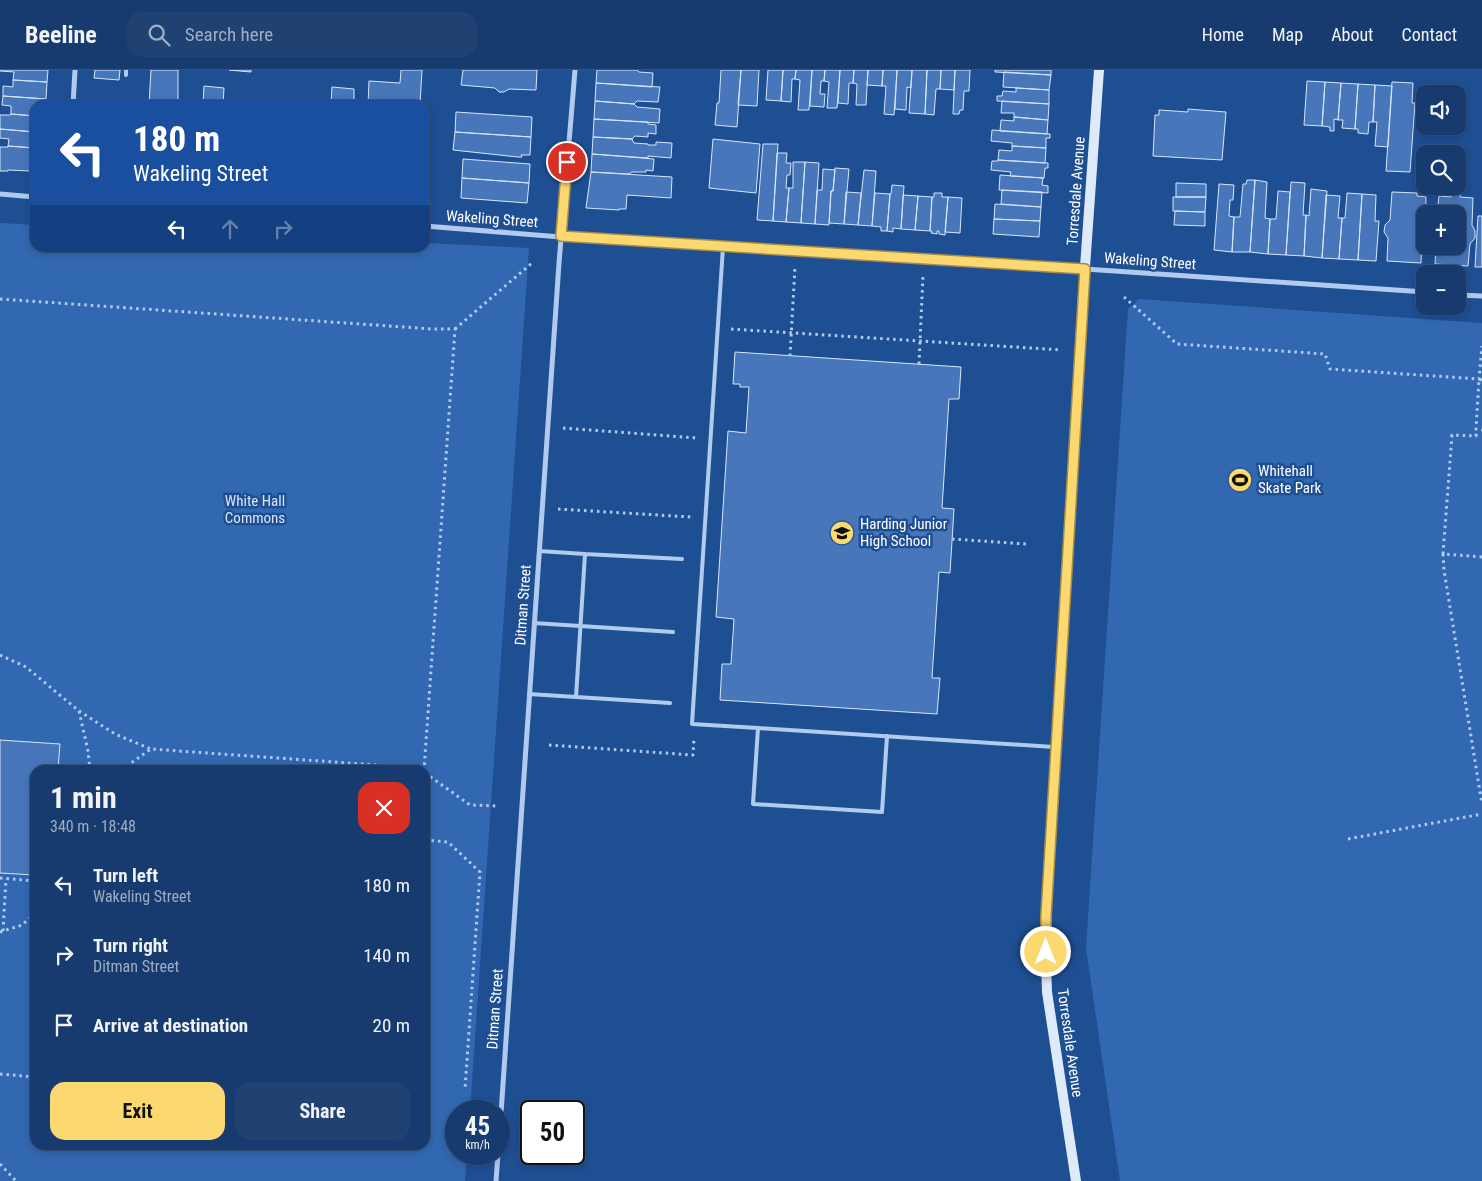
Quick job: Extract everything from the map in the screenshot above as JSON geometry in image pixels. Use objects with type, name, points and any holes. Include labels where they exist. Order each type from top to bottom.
[{"type":"main road","name":"Torresdale Avenue","points":[[1076,1181],[1047,992],[1045,933],[1085,269],[1099,70]]},
{"type":"street","points":[[73,100],[75,70]]},
{"type":"street","name":"Ditman Street","points":[[502,1100],[574,70]]},
{"type":"street","points":[[0,194],[30,197]]},
{"type":"street","name":"Wakeling Street","points":[[430,226],[1416,291]]},
{"type":"street","points":[[1466,295],[1482,296]]},
{"type":"street","points":[[496,1181],[497,1165]]},
{"type":"lane","points":[[723,246],[692,724],[1056,747]]},
{"type":"lane","points":[[539,551],[682,559]]},
{"type":"lane","points":[[576,697],[585,554]]},
{"type":"lane","points":[[534,623],[673,632]]},
{"type":"lane","points":[[529,694],[670,703]]},
{"type":"lane","points":[[758,728],[753,804],[882,812],[887,736]]},
{"type":"path","points":[[790,356],[796,251]]},
{"type":"path","points":[[920,364],[924,259]]},
{"type":"path","points":[[0,299],[432,329],[455,329],[532,263]]},
{"type":"path","points":[[1124,297],[1177,344],[1325,354],[1330,369],[1481,380]]},
{"type":"path","points":[[718,328],[1080,352]]},
{"type":"path","points":[[423,765],[455,329]]},
{"type":"path","points":[[1482,346],[1476,436],[1452,435],[1443,554],[1482,804]]},
{"type":"path","points":[[548,427],[710,439]]},
{"type":"path","points":[[1476,429],[1482,430]]},
{"type":"path","points":[[542,508],[705,518]]},
{"type":"path","points":[[952,539],[1026,544]]},
{"type":"path","points":[[1443,554],[1482,557]]},
{"type":"path","points":[[0,655],[26,667],[79,710],[115,734],[151,749],[361,765]]},
{"type":"path","points":[[79,710],[89,765]]},
{"type":"path","points":[[548,745],[693,755],[696,724]]},
{"type":"path","points":[[128,765],[151,749]]},
{"type":"path","points":[[430,776],[470,805],[497,806]]},
{"type":"path","points":[[1348,840],[1482,814]]},
{"type":"path","points":[[430,840],[448,842],[480,872],[465,1089]]},
{"type":"path","points":[[0,878],[30,880]]},
{"type":"path","points":[[6,878],[1,932],[22,925],[30,918]]},
{"type":"path","points":[[0,1074],[30,1077]]},
{"type":"path","points":[[0,1164],[16,1181]]},
{"type":"green space","name":"White Hall Commons","points":[[0,223],[30,225],[30,252],[430,252],[430,243],[529,248],[471,1100],[445,1100],[445,1165],[466,1165],[465,1181],[0,1181]]},
{"type":"green space","points":[[1139,299],[1482,323],[1482,1181],[1120,1181],[1086,948],[1128,309]]},
{"type":"building","points":[[0,70],[48,70],[47,82],[13,80],[14,72]]},
{"type":"building","points":[[95,70],[120,70],[119,80],[94,78]]},
{"type":"building","points":[[151,70],[178,70],[178,100],[149,100]]},
{"type":"building","points":[[229,70],[251,70],[251,72]]},
{"type":"building","points":[[401,70],[422,70],[420,100],[368,100],[369,81],[400,83]]},
{"type":"building","points":[[463,70],[537,70],[536,90],[509,89],[499,92],[495,88],[461,85]]},
{"type":"building","points":[[597,70],[637,70],[639,72],[653,73],[652,87],[596,83]]},
{"type":"building","points":[[721,70],[741,70],[737,127],[715,125],[717,103],[719,103]]},
{"type":"building","points":[[741,70],[759,70],[757,106],[738,105]]},
{"type":"building","points":[[768,70],[783,70],[781,101],[766,100]]},
{"type":"building","points":[[783,70],[796,70],[795,79],[792,79],[791,102],[781,101]]},
{"type":"building","points":[[796,70],[812,70],[809,110],[798,110],[800,80],[795,79]]},
{"type":"building","points":[[812,70],[825,70],[824,81],[821,81],[820,94],[825,94],[824,107],[810,106]]},
{"type":"building","points":[[825,70],[840,70],[837,108],[827,108],[829,82],[824,81]]},
{"type":"building","points":[[840,70],[854,70],[853,83],[849,83],[848,104],[838,103]]},
{"type":"building","points":[[854,70],[868,70],[866,105],[856,105],[857,84],[853,83]]},
{"type":"building","points":[[868,70],[883,70],[882,86],[867,85]]},
{"type":"building","points":[[883,70],[897,70],[894,115],[884,114],[886,86],[882,86]]},
{"type":"building","points":[[897,70],[912,70],[911,88],[907,87],[906,110],[895,109]]},
{"type":"building","points":[[912,70],[927,70],[925,114],[909,113]]},
{"type":"building","points":[[927,70],[941,70],[940,89],[936,89],[934,115],[925,114]]},
{"type":"building","points":[[941,70],[955,70],[954,90],[940,89]]},
{"type":"building","points":[[955,70],[970,70],[969,91],[964,91],[963,110],[960,110],[959,114],[953,114]]},
{"type":"building","points":[[995,70],[1051,70],[1051,75],[995,72]]},
{"type":"building","points":[[1004,72],[1051,75],[1049,90],[1003,87]]},
{"type":"building","points":[[13,80],[47,82],[46,99],[3,96],[3,86],[13,87]]},
{"type":"building","points":[[1307,81],[1325,82],[1322,126],[1304,125]]},
{"type":"building","points":[[1325,82],[1341,83],[1338,120],[1334,119],[1334,131],[1330,131],[1330,127],[1322,126]]},
{"type":"building","points":[[1392,82],[1413,83],[1412,103],[1415,103],[1410,172],[1386,171]]},
{"type":"building","points":[[596,83],[660,87],[658,102],[637,101],[634,104],[595,101]]},
{"type":"building","points":[[1341,83],[1358,84],[1355,129],[1342,128],[1343,120],[1338,120]]},
{"type":"building","points":[[1358,84],[1375,85],[1373,122],[1369,122],[1368,134],[1358,133],[1358,129],[1355,129]]},
{"type":"building","points":[[1375,85],[1392,86],[1388,147],[1375,146],[1377,122],[1373,122]]},
{"type":"building","points":[[204,86],[224,88],[223,100],[203,100]]},
{"type":"building","points":[[332,87],[354,89],[354,100],[331,100]]},
{"type":"building","points":[[1016,88],[1049,90],[1049,104],[997,101],[997,96],[1002,96],[1003,91],[1016,92]]},
{"type":"building","points":[[3,96],[46,99],[30,100],[30,116],[11,114],[11,106],[2,105]]},
{"type":"building","points":[[595,101],[634,104],[637,107],[660,109],[659,123],[594,119]]},
{"type":"building","points":[[1002,101],[1049,104],[1048,120],[1014,117],[1014,113],[1001,113]]},
{"type":"building","points":[[1188,109],[1226,112],[1222,160],[1153,156],[1155,115],[1159,115],[1159,110],[1188,112]]},
{"type":"building","points":[[456,112],[532,117],[531,137],[455,132]]},
{"type":"building","points":[[0,115],[30,116],[30,132],[0,129]]},
{"type":"building","points":[[1014,117],[1048,120],[1047,134],[1000,131],[1001,120],[1014,121]]},
{"type":"building","points":[[594,119],[648,122],[648,124],[656,125],[656,134],[648,133],[648,137],[635,136],[632,139],[593,137]]},
{"type":"building","points":[[0,129],[30,132],[30,148],[8,146],[9,139],[0,138]]},
{"type":"building","points":[[992,130],[1050,134],[1050,138],[1046,138],[1046,148],[1012,146],[1012,143],[991,141]]},
{"type":"building","points":[[455,132],[531,137],[530,155],[518,157],[453,150]]},
{"type":"building","points":[[593,137],[632,139],[634,143],[648,145],[656,145],[656,142],[672,143],[671,158],[592,154]]},
{"type":"building","points":[[713,139],[760,144],[756,193],[709,188]]},
{"type":"building","points":[[763,144],[778,144],[773,221],[757,220]]},
{"type":"building","points":[[1012,146],[1046,148],[1045,163],[998,160],[999,150],[1012,151]]},
{"type":"building","points":[[0,147],[30,148],[30,171],[0,171]]},
{"type":"building","points":[[777,153],[787,153],[786,163],[791,163],[790,175],[787,175],[786,188],[789,188],[786,222],[773,221]]},
{"type":"building","points":[[592,154],[654,159],[653,171],[646,170],[646,172],[632,172],[629,174],[591,172]]},
{"type":"building","points":[[463,159],[530,164],[529,183],[462,178]]},
{"type":"building","points":[[992,161],[1048,163],[1048,168],[1045,168],[1044,178],[1010,176],[1011,172],[991,170]]},
{"type":"building","points":[[793,162],[805,162],[801,223],[786,222],[789,188],[793,188]]},
{"type":"building","points":[[805,162],[819,163],[815,224],[801,223]]},
{"type":"building","points":[[835,168],[849,169],[844,224],[829,223]]},
{"type":"building","points":[[823,169],[835,170],[833,191],[831,191],[829,225],[815,224],[817,190],[822,190]]},
{"type":"building","points":[[864,170],[876,171],[872,226],[858,225]]},
{"type":"building","points":[[591,172],[672,177],[671,198],[627,195],[626,209],[586,208]]},
{"type":"building","points":[[1000,175],[1043,178],[1042,185],[1048,186],[1048,193],[999,190]]},
{"type":"building","points":[[462,178],[529,183],[527,203],[461,198]]},
{"type":"building","points":[[1247,180],[1255,180],[1250,252],[1232,252],[1234,217],[1240,217],[1243,184],[1246,184]]},
{"type":"building","points":[[1255,180],[1267,182],[1265,218],[1270,219],[1268,254],[1250,252]]},
{"type":"building","points":[[1291,182],[1305,183],[1303,215],[1306,215],[1304,256],[1286,255]]},
{"type":"building","points":[[1176,183],[1206,184],[1206,197],[1176,197]]},
{"type":"building","points":[[1219,184],[1234,185],[1233,200],[1230,200],[1229,216],[1234,217],[1232,252],[1214,250]]},
{"type":"building","points":[[892,185],[904,186],[901,229],[893,228],[893,232],[887,231]]},
{"type":"building","points":[[1311,189],[1327,191],[1322,258],[1304,256],[1306,215],[1309,216]]},
{"type":"building","points":[[1002,190],[1042,192],[1041,207],[1001,204]]},
{"type":"building","points":[[1278,191],[1290,192],[1286,255],[1268,254],[1270,219],[1276,219]]},
{"type":"building","points":[[846,192],[861,193],[858,225],[844,224]]},
{"type":"building","points":[[1392,192],[1416,193],[1417,196],[1426,197],[1426,205],[1416,205],[1416,255],[1421,255],[1421,263],[1387,261],[1388,238],[1384,232],[1385,225],[1390,220]]},
{"type":"building","points":[[875,193],[890,194],[887,231],[881,231],[881,227],[872,226]]},
{"type":"building","points":[[934,193],[942,193],[942,197],[948,197],[945,235],[939,234],[939,231],[937,231],[937,234],[930,231],[932,197],[934,197]]},
{"type":"building","points":[[1347,193],[1362,194],[1358,260],[1339,259],[1342,218],[1345,218]]},
{"type":"building","points":[[1362,194],[1376,195],[1375,221],[1379,221],[1376,261],[1358,260]]},
{"type":"building","points":[[903,195],[918,196],[915,230],[901,229]]},
{"type":"building","points":[[1326,195],[1340,196],[1338,218],[1342,218],[1339,259],[1322,258]]},
{"type":"building","points":[[1451,195],[1460,195],[1460,197],[1473,198],[1472,225],[1475,231],[1475,238],[1470,244],[1468,266],[1435,264],[1436,255],[1466,255],[1466,205],[1438,205],[1439,196],[1451,197]]},
{"type":"building","points":[[918,196],[932,197],[930,231],[915,230]]},
{"type":"building","points":[[948,197],[962,198],[960,233],[945,232]]},
{"type":"building","points":[[1173,197],[1206,197],[1205,212],[1173,211]]},
{"type":"building","points":[[995,204],[1041,207],[1040,221],[994,219]]},
{"type":"building","points":[[1175,211],[1205,212],[1205,226],[1174,225]]},
{"type":"building","points":[[1478,216],[1482,216],[1482,267],[1475,267]]},
{"type":"building","points":[[994,219],[1040,221],[1039,237],[993,234]]},
{"type":"building","points":[[735,352],[961,367],[959,399],[949,399],[942,508],[954,509],[950,573],[939,572],[932,678],[940,678],[937,714],[720,700],[722,664],[731,664],[734,619],[716,617],[728,431],[746,433],[749,387],[740,387],[740,384],[733,384]]},
{"type":"building","points":[[0,740],[60,744],[58,765],[30,765],[30,875],[0,873]]},
{"type":"place","name":"Whitehall Skate Park","points":[[1240,480]]},
{"type":"place","name":"Harding Junior High School","points":[[842,533]]},
{"type":"route","points":[[567,162],[561,236],[1085,269],[1045,933],[1046,952]]}]
